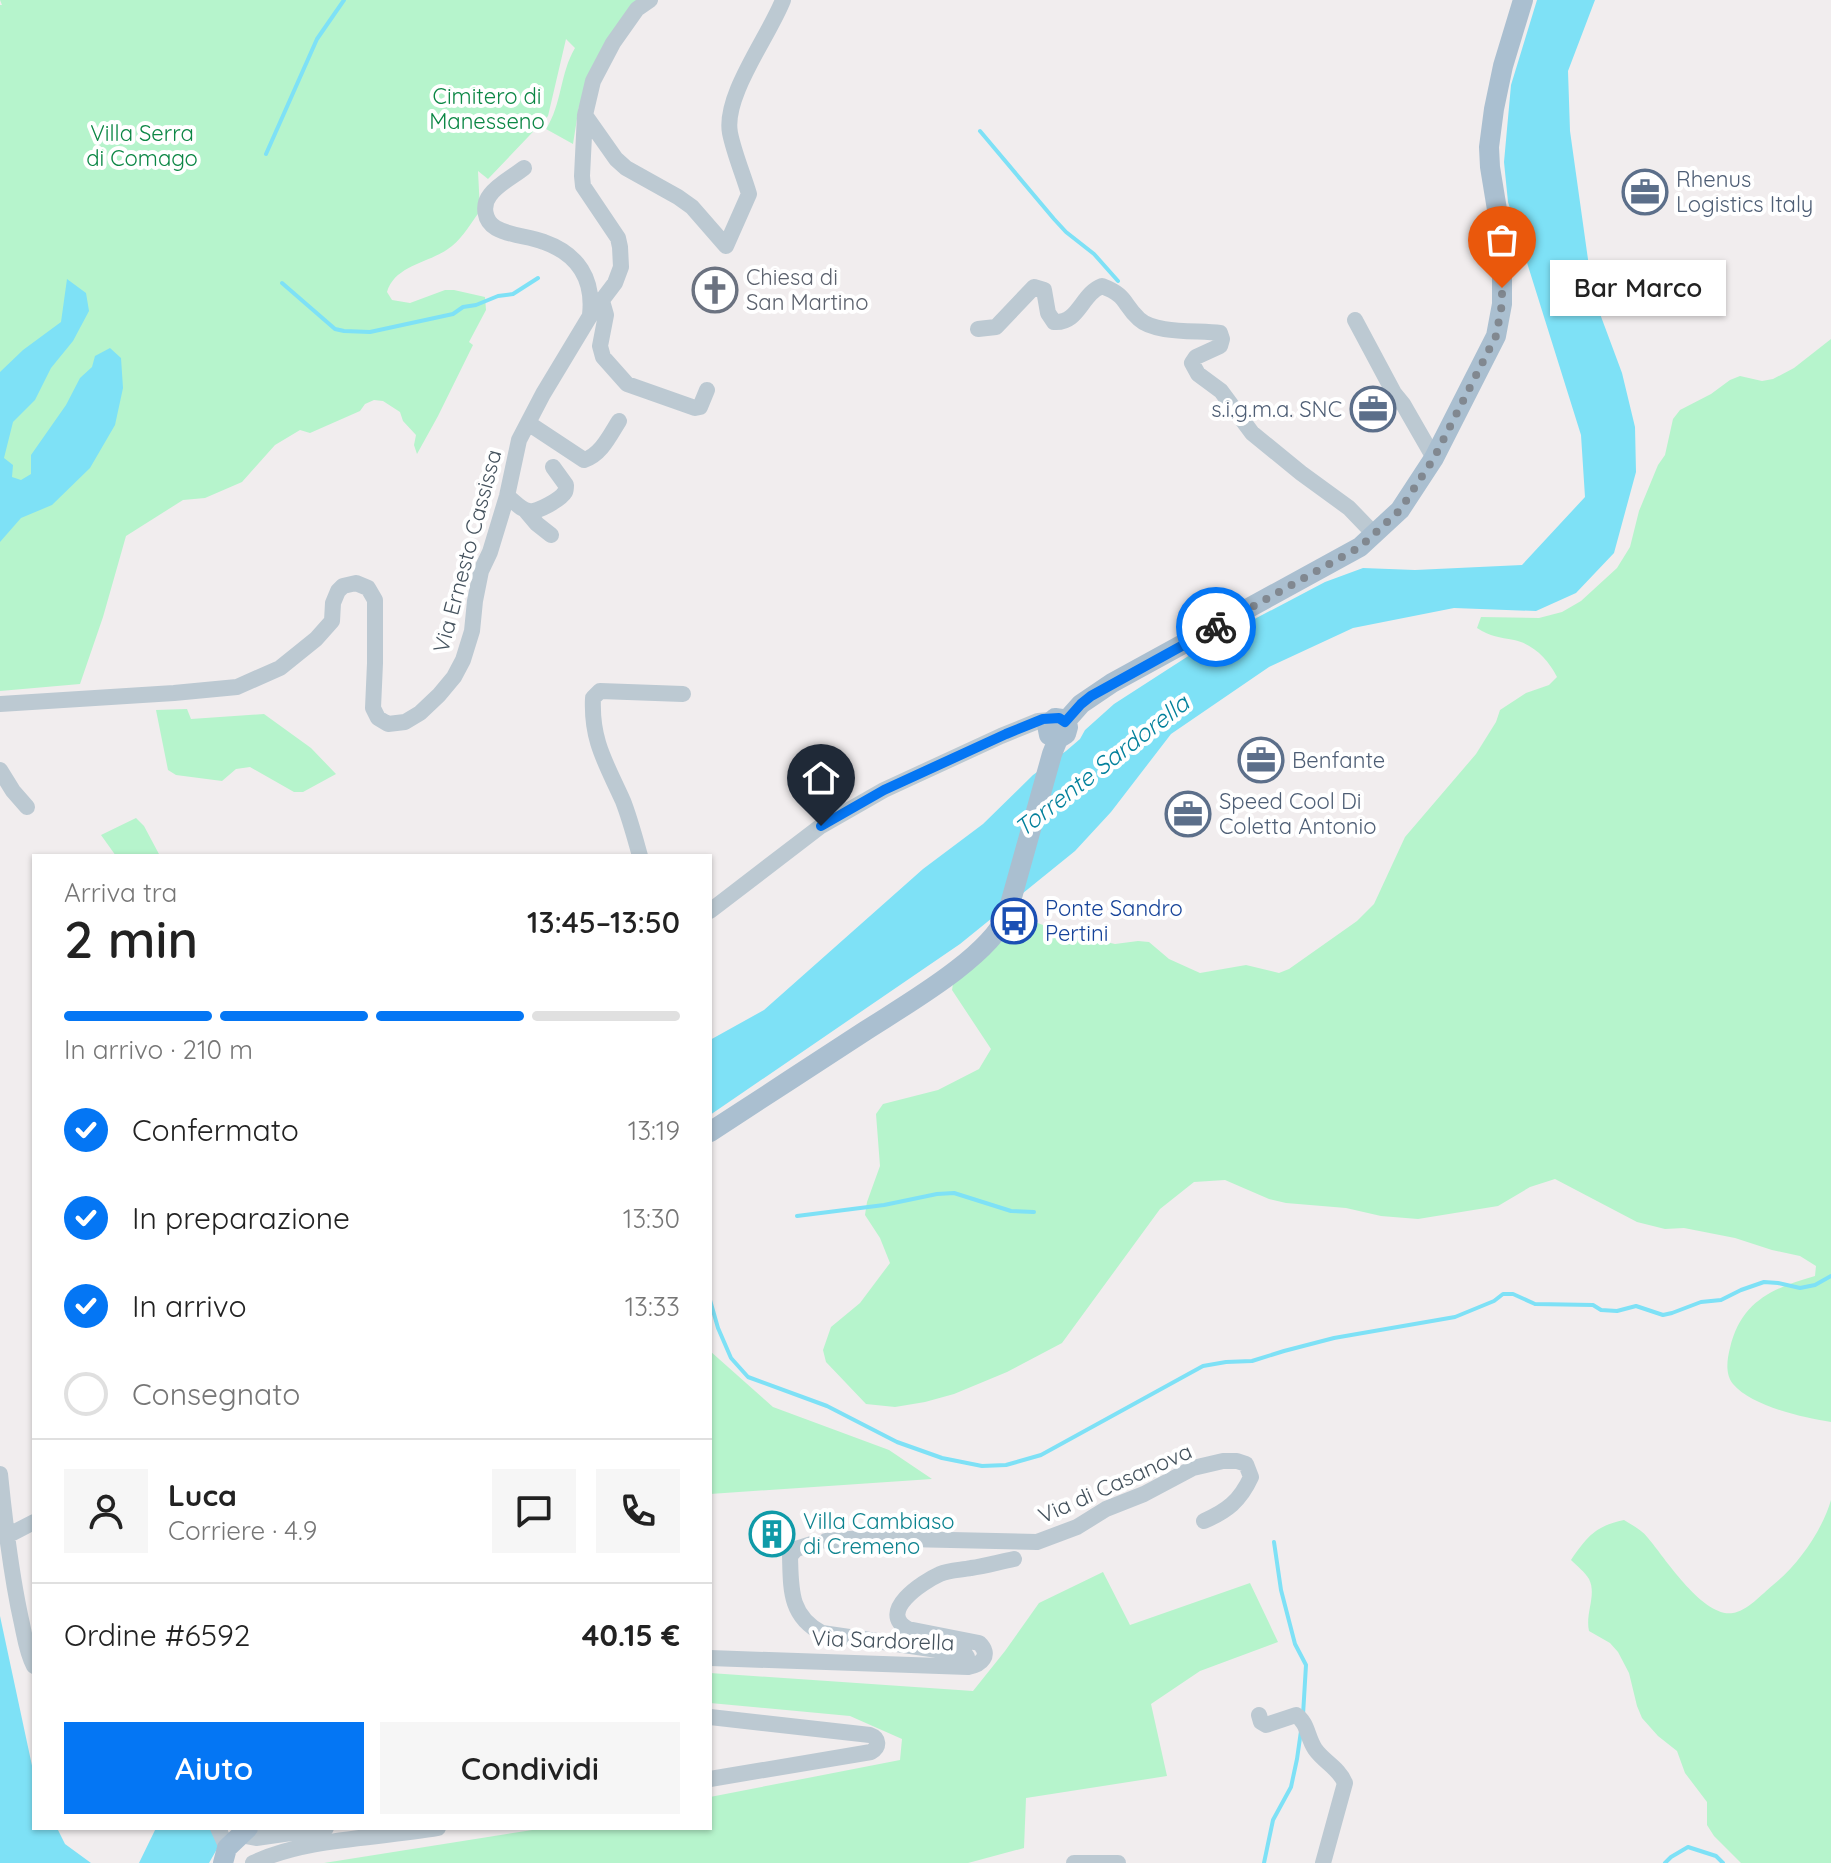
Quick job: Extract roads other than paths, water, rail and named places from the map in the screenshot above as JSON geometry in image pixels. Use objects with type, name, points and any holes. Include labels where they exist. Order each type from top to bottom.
[{"type":"main road","points":[[712,1131],[955,970],[1001,929],[1057,734],[1081,704],[1112,683],[1360,547],[1400,510],[1434,458],[1496,336],[1502,304],[1502,240],[1489,147],[1503,66],[1523,0]]},
{"type":"street","points":[[650,0],[637,9],[613,43],[593,81],[585,115],[616,159],[692,207],[726,246],[749,194],[730,132],[730,112],[745,74],[776,19],[783,0]]},
{"type":"street","name":"Via Ernesto Cassissa","points":[[0,704],[237,687],[280,668],[316,639],[332,621],[333,603],[338,591],[343,586],[356,583],[368,588],[375,600],[373,708],[378,718],[388,724],[405,722],[439,695],[463,660],[472,631],[481,571],[507,496],[519,440],[590,316],[615,283],[621,267],[618,238],[583,186],[585,115]]},
{"type":"street","points":[[524,168],[489,196],[486,217],[496,228],[545,242],[566,253],[578,264],[591,290],[590,316]]},
{"type":"street","points":[[978,329],[996,327],[1034,287],[1044,290],[1048,313],[1054,322],[1063,323],[1071,319],[1094,289],[1102,286],[1117,292],[1140,321],[1159,329],[1220,333],[1220,346],[1196,357],[1192,363],[1198,374],[1221,391],[1252,433],[1349,508],[1375,535]]},
{"type":"street","points":[[602,301],[606,315],[600,346],[603,357],[627,384],[695,408],[700,407],[707,390]]},
{"type":"street","points":[[1355,320],[1394,393],[1434,458]]},
{"type":"street","points":[[528,423],[584,460],[598,452],[619,421]]},
{"type":"street","points":[[526,511],[536,512],[564,493],[566,485],[553,467]]},
{"type":"street","points":[[507,496],[551,535]]},
{"type":"street","points":[[639,854],[624,805],[599,749],[592,719],[593,698],[600,691],[683,694]]},
{"type":"street","points":[[712,909],[821,826],[884,790],[1038,721],[1057,734]]},
{"type":"street","points":[[0,770],[27,807]]},
{"type":"street","name":"Via di Casanova","points":[[821,1542],[862,1538],[1037,1542],[1077,1527],[1106,1509],[1144,1494],[1193,1468],[1223,1461],[1246,1464],[1251,1477],[1245,1490],[1226,1511],[1204,1521]]},
{"type":"street","points":[[0,1474],[19,1612],[32,1662]]},
{"type":"street","points":[[7,1536],[32,1523]]},
{"type":"street","name":"Via Sardorella","points":[[712,1658],[968,1667],[965,1654],[822,1633],[812,1628],[794,1603],[790,1556],[796,1549],[821,1542]]},
{"type":"street","points":[[968,1667],[982,1661],[985,1653],[983,1646],[976,1641],[908,1629],[899,1624],[897,1609],[919,1586],[943,1573],[1014,1559]]},
{"type":"street","points":[[1259,1715],[1266,1725],[1296,1715],[1302,1718],[1315,1749],[1342,1775],[1345,1783],[1323,1863]]},
{"type":"street","points":[[712,1717],[870,1735],[875,1737],[877,1743],[871,1752],[712,1779]]},
{"type":"street","points":[[230,1840],[312,1830]]},
{"type":"street","points":[[253,1863],[272,1854],[322,1844],[424,1830]]},
{"type":"street","points":[[1074,1863],[1118,1863]]},
{"type":"water","name":"Torrente Sardorella","points":[[1537,0],[1595,0],[1568,71],[1570,131],[1593,295],[1622,373],[1635,427],[1636,472],[1614,553],[1576,593],[1536,611],[1454,608],[1353,628],[1269,667],[1171,734],[1111,812],[1075,851],[960,944],[712,1114],[712,1039],[764,1010],[923,869],[983,824],[1033,775],[1080,739],[1085,730],[1114,704],[1207,644],[1325,582],[1363,568],[1415,570],[1522,565],[1585,497],[1581,435],[1508,202],[1504,162],[1511,85]]},
{"type":"water","points":[[67,279],[86,293],[89,311],[73,341],[51,368],[35,400],[13,422],[4,458],[13,465],[12,477],[21,480],[31,474],[31,455],[66,405],[80,378],[92,367],[95,356],[110,348],[121,358],[123,388],[115,425],[90,468],[52,505],[21,518],[0,542],[0,372],[23,350],[61,322]]},
{"type":"water","points":[[0,1616],[32,1766],[32,1830],[58,1830],[65,1844],[91,1863],[0,1863]]},
{"type":"water","points":[[155,1830],[228,1830],[209,1863],[139,1863]]},
{"type":"waterway","points":[[266,154],[317,39],[344,0]]},
{"type":"waterway","points":[[980,131],[1054,219],[1094,254],[1118,281]]},
{"type":"waterway","points":[[282,283],[335,329],[370,332],[453,314],[463,307],[513,294],[538,278]]},
{"type":"waterway","points":[[797,1216],[954,1193],[1011,1211],[1034,1212]]},
{"type":"waterway","points":[[712,1307],[731,1358],[748,1377],[827,1406],[897,1442],[942,1458],[982,1466],[1006,1465],[1041,1455],[1203,1366],[1252,1361],[1334,1338],[1455,1317],[1494,1301],[1503,1294],[1513,1294],[1535,1304],[1593,1305],[1601,1310],[1617,1311],[1636,1306],[1663,1315],[1701,1302],[1721,1300],[1764,1282],[1800,1288],[1815,1285],[1831,1276]]},
{"type":"waterway","points":[[1274,1542],[1281,1590],[1295,1644],[1306,1665],[1303,1715]]},
{"type":"waterway","points":[[1264,1863],[1273,1820],[1291,1787],[1301,1731]]},
{"type":"waterway","points":[[1665,1863],[1688,1847],[1716,1856],[1723,1863]]},
{"type":"place","name":"Rhenus Logistics Italy","points":[[1645,192]]},
{"type":"place","name":"Bar Marco","points":[[1502,288]]},
{"type":"place","name":"Chiesa di San Martino","points":[[715,290]]},
{"type":"place","name":"s.i.g.m.a. SNC","points":[[1373,409]]},
{"type":"place","name":"Benfante","points":[[1261,760]]},
{"type":"place","name":"Speed Cool Di Coletta Antonio","points":[[1188,814]]},
{"type":"place","name":"Ponte Sandro Pertini","points":[[1014,921]]},
{"type":"place","name":"Villa Cambiaso di Cremeno","points":[[772,1534]]},
{"type":"park label","name":"Cimitero di Manesseno","points":[[487,108]]},
{"type":"park label","name":"Villa Serra di Comago","points":[[142,146]]}]
